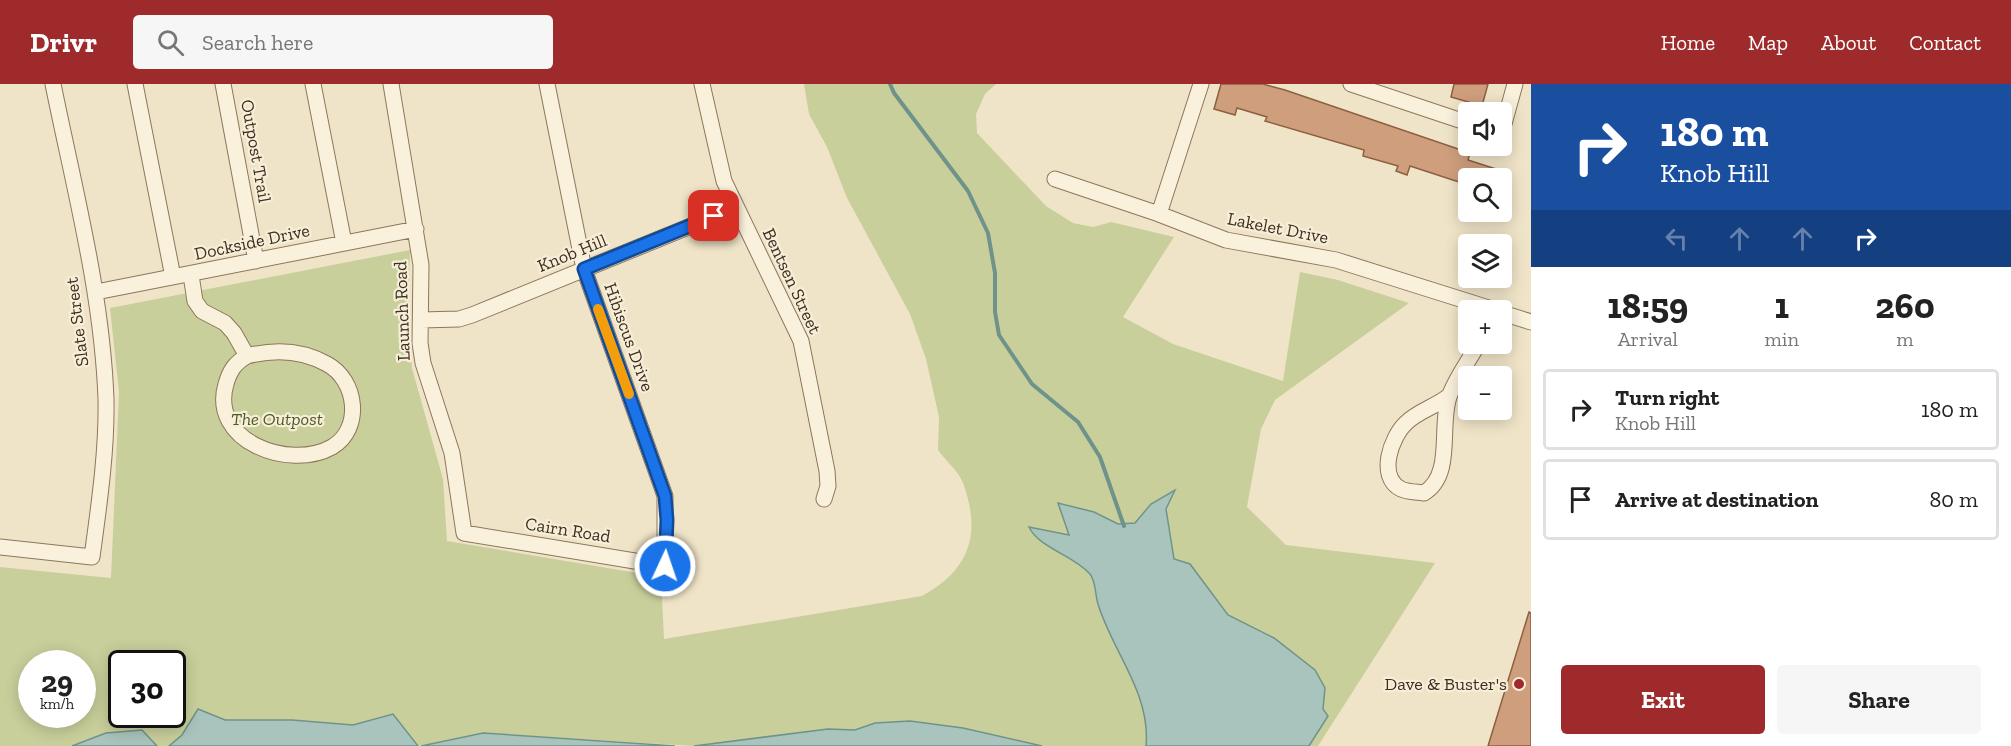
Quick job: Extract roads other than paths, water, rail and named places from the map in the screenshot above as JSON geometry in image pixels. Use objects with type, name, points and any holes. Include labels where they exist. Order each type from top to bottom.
[{"type":"street","name":"Slate Street","points":[[0,547],[92,558],[101,493],[106,399],[96,292],[53,84]]},
{"type":"street","points":[[135,84],[173,277]]},
{"type":"street","name":"Outpost Trail","points":[[223,84],[256,261]]},
{"type":"street","points":[[313,84],[344,243]]},
{"type":"street","name":"Launch Road","points":[[391,84],[421,265],[423,363],[452,453],[464,533]]},
{"type":"street","name":"Hibiscus Drive","points":[[547,84],[584,269],[665,496],[667,520],[665,566]]},
{"type":"street","name":"Bentsen Street","points":[[702,84],[719,164],[735,208],[801,341],[827,471],[824,499]]},
{"type":"street","points":[[1159,213],[1200,84]]},
{"type":"street","points":[[1510,102],[1515,84]]},
{"type":"street","points":[[1355,85],[1458,120]]},
{"type":"street","name":"Lakelet Drive","points":[[1055,179],[1159,213],[1226,240],[1336,260],[1463,300]]},
{"type":"street","name":"Knob Hill","points":[[421,320],[459,319],[472,315],[735,208]]},
{"type":"street","name":"Dockside Drive","points":[[96,292],[416,229]]},
{"type":"street","points":[[191,275],[195,301],[202,311],[225,323],[234,333],[247,356]]},
{"type":"street","points":[[1512,316],[1531,322]]},
{"type":"street","points":[[267,351],[290,352],[312,357],[330,365],[342,378],[351,393],[354,412],[350,428],[339,443],[325,451],[301,456],[264,450],[239,434],[229,423],[223,406],[230,370],[247,356],[267,351]]},
{"type":"street","points":[[1449,396],[1403,425],[1392,446],[1388,467],[1392,480],[1400,489],[1424,493],[1437,483],[1441,471],[1443,422],[1449,396],[1472,354]]},
{"type":"street","name":"Cairn Road","points":[[464,533],[665,566]]},
{"type":"water","points":[[1175,490],[1166,509],[1174,559],[1190,564],[1228,615],[1274,638],[1315,670],[1325,688],[1323,709],[1328,716],[1309,746],[1146,746],[1143,708],[1137,690],[1104,621],[1092,577],[1083,567],[1040,541],[1029,527],[1069,535],[1058,503],[1094,512],[1118,524],[1135,523],[1151,504]]},
{"type":"water","points":[[198,709],[225,720],[292,720],[353,725],[393,714],[418,746],[169,746],[182,735]]},
{"type":"water","points":[[910,721],[963,728],[1042,746],[694,746],[828,729],[855,730],[875,723]]},
{"type":"water","points":[[142,730],[157,746],[72,746],[106,733]]},
{"type":"water","points":[[483,733],[675,746],[421,746]]},
{"type":"waterway","points":[[890,84],[894,93],[968,191],[988,233],[995,273],[995,312],[999,335],[1032,384],[1078,422],[1100,457],[1124,526]]},
{"type":"place","name":"Dave & Buster's","points":[[1519,684]]},
{"type":"park label","name":"The Outpost","points":[[277,419]]}]
